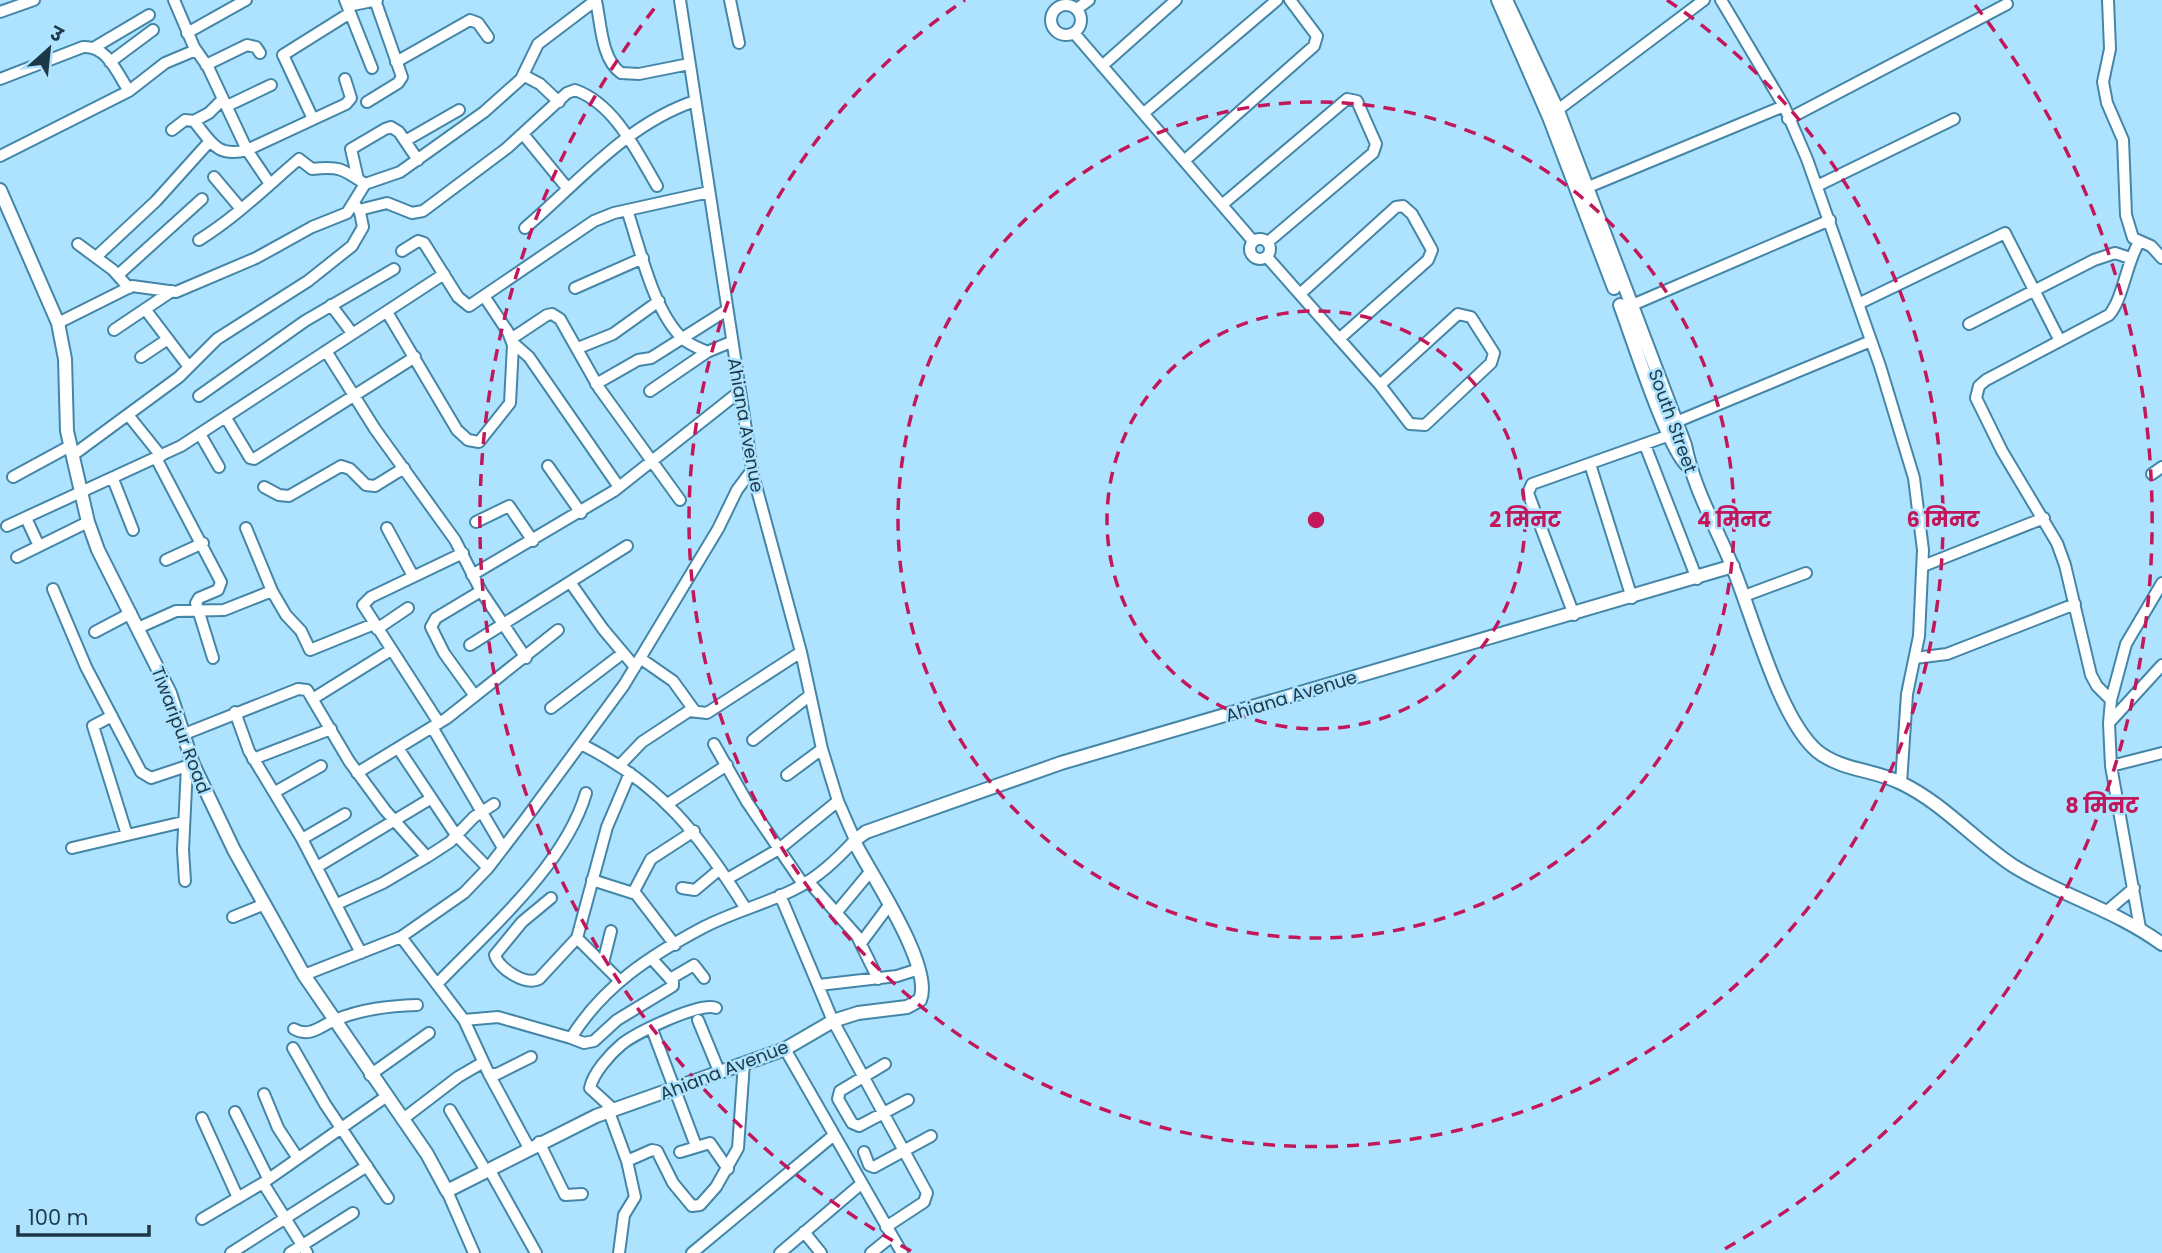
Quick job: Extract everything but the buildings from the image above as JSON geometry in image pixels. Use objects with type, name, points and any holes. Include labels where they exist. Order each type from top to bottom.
[{"type":"street","points":[[0,12],[34,0]]},
{"type":"street","points":[[174,0],[187,33],[206,65],[247,150],[270,184]]},
{"type":"street","points":[[187,33],[246,0]]},
{"type":"street","points":[[313,119],[283,55],[348,7],[376,0],[401,80],[367,102]]},
{"type":"street","name":"Ahiana Avenue","points":[[447,1191],[534,1145],[611,1111],[785,1049],[833,1021],[858,1013],[914,1004],[923,993],[919,969],[890,904],[870,872],[838,801],[822,749],[801,652],[752,470],[680,0]]},
{"type":"street","points":[[730,0],[739,44]]},
{"type":"street","points":[[1077,9],[1089,0]]},
{"type":"street","points":[[1102,66],[1176,0]]},
{"type":"street","points":[[1144,113],[1277,0]]},
{"type":"street","points":[[1184,161],[1314,46],[1317,36],[1290,0]]},
{"type":"street","points":[[1498,0],[1553,114],[1670,435],[1680,458],[1687,465]]},
{"type":"street","name":"South Street","points":[[1507,0],[1586,188],[1685,445],[1687,465],[1733,566],[1788,710],[1814,748],[1829,760],[1901,783],[1940,806],[2012,865],[2140,928],[2162,944]]},
{"type":"street","points":[[1553,114],[1704,0]]},
{"type":"street","points":[[1721,0],[1784,106],[1817,186],[1871,341],[1919,503],[1923,566],[1915,658],[1907,694],[1901,783]]},
{"type":"street","points":[[2108,0],[2110,49],[2104,82],[2107,103],[2123,140],[2126,215],[2130,233],[2139,242],[2151,246],[2162,258]]},
{"type":"street","points":[[199,240],[301,159],[312,169],[333,166],[361,181],[400,172],[484,112],[517,84],[538,44],[596,1],[605,47],[611,63],[621,73],[639,74],[689,64]]},
{"type":"street","points":[[1054,4],[1067,4],[1077,9],[1080,25],[1074,33],[1063,35],[1054,28],[1051,18],[1054,4]]},
{"type":"street","points":[[1788,119],[2007,4]]},
{"type":"street","points":[[348,7],[372,68]]},
{"type":"street","points":[[0,79],[83,47],[95,47],[149,15]]},
{"type":"street","points":[[396,62],[470,20],[478,23],[488,37]]},
{"type":"street","points":[[110,62],[153,30]]},
{"type":"street","points":[[1074,33],[1253,241]]},
{"type":"street","points":[[206,65],[251,44],[260,53]]},
{"type":"street","points":[[95,47],[110,62],[129,91]]},
{"type":"street","points":[[0,156],[129,91],[165,63],[196,50]]},
{"type":"street","points":[[523,75],[540,84],[559,102]]},
{"type":"street","points":[[194,121],[210,141],[224,152],[247,150],[350,101],[345,79]]},
{"type":"street","points":[[172,130],[185,120],[194,121],[225,103],[271,85]]},
{"type":"street","points":[[58,323],[129,288],[172,291],[186,289],[219,271],[256,258],[357,206],[387,204],[412,213],[423,211],[523,134],[572,91],[580,92],[609,114],[628,138],[657,186]]},
{"type":"street","points":[[1223,204],[1347,99],[1357,101],[1376,144],[1373,153],[1268,242]]},
{"type":"street","points":[[525,228],[568,189],[580,174],[628,138],[670,110],[695,101]]},
{"type":"street","points":[[1586,188],[1784,106]]},
{"type":"street","points":[[405,141],[459,110]]},
{"type":"street","points":[[1817,186],[1954,119]]},
{"type":"street","points":[[13,477],[71,451],[129,416],[189,367],[217,338],[308,281],[352,246],[362,232],[357,206],[361,181],[350,151],[356,144],[391,127],[418,160]]},
{"type":"street","points":[[523,134],[568,189]]},
{"type":"street","points":[[96,257],[156,201],[210,141]]},
{"type":"street","points":[[214,177],[241,209]]},
{"type":"street","name":"Tiwaripur Road","points":[[0,190],[58,323],[65,359],[71,451],[88,522],[170,693],[190,765],[304,975],[370,1075],[403,1119],[447,1191]]},
{"type":"street","points":[[402,251],[421,241],[466,306],[584,226],[627,210],[709,191]]},
{"type":"street","points":[[118,275],[202,199]]},
{"type":"street","points":[[1300,294],[1396,207],[1403,206],[1412,214],[1432,250],[1428,260],[1339,338]]},
{"type":"street","points":[[627,210],[659,301],[681,337],[707,352]]},
{"type":"street","points":[[1630,306],[1830,220]]},
{"type":"street","points":[[1858,304],[2000,234],[2007,236],[2060,341]]},
{"type":"street","points":[[1267,257],[1270,250],[1268,242],[1261,238],[1253,241],[1250,249],[1254,257],[1267,257],[1380,385],[1410,424],[1423,426],[1491,363],[1494,353],[1471,317],[1458,314],[1380,385]]},
{"type":"street","points":[[2151,246],[2162,238]]},
{"type":"street","points":[[2111,700],[2096,686],[2091,675],[2065,565],[2044,518],[2001,451],[1976,398],[1979,386],[1986,380],[2109,315],[2117,305],[2130,258],[2139,242]]},
{"type":"street","points":[[78,244],[118,275],[129,288]]},
{"type":"street","points":[[1969,324],[2034,289],[2115,253],[2130,258]]},
{"type":"street","points":[[575,288],[643,258]]},
{"type":"street","points":[[199,397],[331,305],[394,269]]},
{"type":"street","points":[[7,526],[113,479],[200,434],[444,274]]},
{"type":"street","points":[[114,330],[172,291]]},
{"type":"street","points":[[484,296],[512,340],[529,356],[619,487]]},
{"type":"street","points":[[578,348],[613,334],[659,301]]},
{"type":"street","points":[[331,305],[352,333]]},
{"type":"street","points":[[145,309],[189,367]]},
{"type":"street","points":[[596,384],[638,360],[651,358],[727,310]]},
{"type":"street","points":[[387,312],[457,429],[468,440],[479,442],[510,403],[512,340]]},
{"type":"street","points":[[512,340],[552,314],[560,319],[596,384],[680,500]]},
{"type":"street","points":[[141,357],[168,339]]},
{"type":"street","points":[[1676,422],[1871,341]]},
{"type":"street","points":[[650,391],[707,352],[731,342]]},
{"type":"street","points":[[326,351],[352,394],[463,553],[481,591],[526,658]]},
{"type":"street","points":[[226,418],[250,458],[254,459],[352,394],[415,357]]},
{"type":"street","points":[[472,575],[581,513],[619,487],[739,392]]},
{"type":"street","points":[[129,416],[158,457],[203,543],[221,585],[199,598],[197,611],[213,658]]},
{"type":"street","points":[[200,434],[219,467]]},
{"type":"street","points":[[1574,615],[1528,493],[1532,484],[1670,435]]},
{"type":"street","points":[[1645,445],[1697,579]]},
{"type":"street","points":[[1590,464],[1632,598]]},
{"type":"street","points":[[264,486],[279,495],[289,496],[341,466],[350,469],[366,485],[375,485],[404,468]]},
{"type":"street","points":[[548,466],[581,513]]},
{"type":"street","points":[[304,975],[401,937],[444,909],[488,868],[581,744],[638,662],[718,528],[737,490],[752,470]]},
{"type":"street","points":[[113,479],[133,530]]},
{"type":"street","points":[[476,522],[509,506],[533,541]]},
{"type":"street","points":[[26,517],[39,546]]},
{"type":"street","points":[[1923,566],[2044,518]]},
{"type":"street","points":[[17,557],[88,522]]},
{"type":"street","points":[[246,528],[272,592],[312,651],[375,626],[408,608]]},
{"type":"street","points":[[387,528],[413,576]]},
{"type":"street","points":[[166,560],[203,543]]},
{"type":"street","points":[[470,645],[627,546]]},
{"type":"street","points":[[463,553],[364,601],[363,608],[436,725],[503,848]]},
{"type":"street","name":"Ahiana Avenue","points":[[855,840],[866,832],[1061,763],[1293,697],[1410,659],[1697,579],[1733,566]]},
{"type":"street","points":[[1744,596],[1806,573]]},
{"type":"street","points":[[570,582],[623,653],[673,681],[694,710],[707,713],[801,652]]},
{"type":"street","points":[[2140,928],[2111,766],[2109,723],[2111,700],[2126,644],[2162,583]]},
{"type":"street","points":[[53,589],[86,667],[144,775],[151,778],[190,765],[183,822],[185,881]]},
{"type":"street","points":[[475,696],[444,653],[431,627],[436,618],[481,591]]},
{"type":"street","points":[[138,628],[176,611],[224,610],[272,592]]},
{"type":"street","points":[[1915,658],[1947,654],[2075,604]]},
{"type":"street","points":[[96,632],[131,613]]},
{"type":"street","points":[[357,773],[436,725],[526,658],[558,630]]},
{"type":"street","points":[[314,698],[391,650]]},
{"type":"street","points":[[551,708],[623,653]]},
{"type":"street","points":[[2109,723],[2162,665]]},
{"type":"street","points":[[181,735],[298,689],[307,690],[357,773],[427,857]]},
{"type":"street","points":[[753,740],[809,696]]},
{"type":"street","points":[[620,765],[651,735],[694,710]]},
{"type":"street","points":[[235,712],[253,759],[302,839],[361,953]]},
{"type":"street","points":[[112,716],[93,726],[127,835]]},
{"type":"street","points":[[253,759],[331,729]]},
{"type":"street","points":[[581,744],[620,765],[669,803],[694,831],[746,909]]},
{"type":"street","points":[[714,744],[779,849],[805,882],[861,943],[878,978]]},
{"type":"street","points":[[398,748],[456,835],[488,868]]},
{"type":"street","points":[[786,775],[822,749]]},
{"type":"street","points":[[2111,766],[2162,753]]},
{"type":"street","points":[[669,803],[727,765]]},
{"type":"street","points":[[275,792],[321,766]]},
{"type":"street","points":[[479,941],[510,972],[533,982],[577,938],[613,808],[630,773]]},
{"type":"street","points":[[438,984],[531,885],[566,837],[586,793]]},
{"type":"street","points":[[396,822],[430,799]]},
{"type":"street","points":[[682,888],[695,890],[779,849],[838,801]]},
{"type":"street","points":[[337,904],[383,883],[427,857],[494,804]]},
{"type":"street","points":[[302,839],[345,814]]},
{"type":"street","points":[[317,867],[391,820],[396,822]]},
{"type":"street","points":[[72,848],[183,822]]},
{"type":"street","points":[[633,893],[650,859],[694,831]]},
{"type":"street","points":[[571,1038],[592,1007],[619,980],[705,926],[805,882],[830,866],[855,840]]},
{"type":"street","points":[[836,913],[870,872]]},
{"type":"street","points":[[592,880],[633,893],[643,900],[675,945]]},
{"type":"street","points":[[2107,911],[2134,888]]},
{"type":"street","points":[[780,895],[833,1021],[927,1193],[927,1199],[889,1232],[871,1253]]},
{"type":"street","points":[[495,955],[522,922],[551,898]]},
{"type":"street","points":[[233,917],[265,904]]},
{"type":"street","points":[[861,943],[890,904]]},
{"type":"street","points":[[603,963],[611,931]]},
{"type":"street","points":[[401,937],[464,1020],[482,1063],[565,1195],[582,1194]]},
{"type":"street","points":[[577,938],[619,980]]},
{"type":"street","points":[[464,1020],[498,1017],[584,1042],[594,1041],[617,1020],[673,986],[652,959]]},
{"type":"street","points":[[670,979],[694,965],[704,978]]},
{"type":"street","points":[[819,985],[878,978],[919,969]]},
{"type":"street","points":[[294,1029],[310,1033],[333,1021],[371,1009],[417,1005]]},
{"type":"street","points":[[619,1253],[624,1214],[635,1197],[611,1111],[592,1093],[591,1083],[623,1044],[702,1006],[716,1008]]},
{"type":"street","points":[[698,1020],[719,1071]]},
{"type":"street","points":[[652,1029],[696,1146]]},
{"type":"street","points":[[370,1075],[429,1033]]},
{"type":"street","points":[[293,1048],[340,1127],[388,1198]]},
{"type":"street","points":[[785,1049],[902,1253]]},
{"type":"street","points":[[489,1074],[496,1074],[531,1057]]},
{"type":"street","points":[[403,1119],[482,1063]]},
{"type":"street","points":[[627,1161],[652,1150],[657,1151],[673,1183],[694,1206],[700,1205],[716,1187],[738,1148],[744,1063]]},
{"type":"street","points":[[885,1065],[840,1091],[838,1098],[843,1108],[855,1125],[908,1100]]},
{"type":"street","points":[[264,1094],[278,1128],[298,1157]]},
{"type":"street","points":[[202,1219],[265,1181],[387,1096]]},
{"type":"street","points":[[450,1110],[536,1253]]},
{"type":"street","points":[[235,1112],[265,1181],[304,1249]]},
{"type":"street","points":[[202,1118],[238,1198]]},
{"type":"street","points":[[692,1253],[834,1135]]},
{"type":"street","points":[[864,1152],[869,1165],[874,1167],[931,1136]]},
{"type":"street","points":[[680,1152],[713,1144],[728,1169]]},
{"type":"street","points":[[231,1253],[367,1166]]},
{"type":"street","points":[[780,1253],[861,1184]]},
{"type":"street","points":[[447,1191],[474,1253]]},
{"type":"street","points":[[290,1253],[304,1249],[353,1213]]},
{"type":"street","points":[[804,1232],[821,1253]]}]
